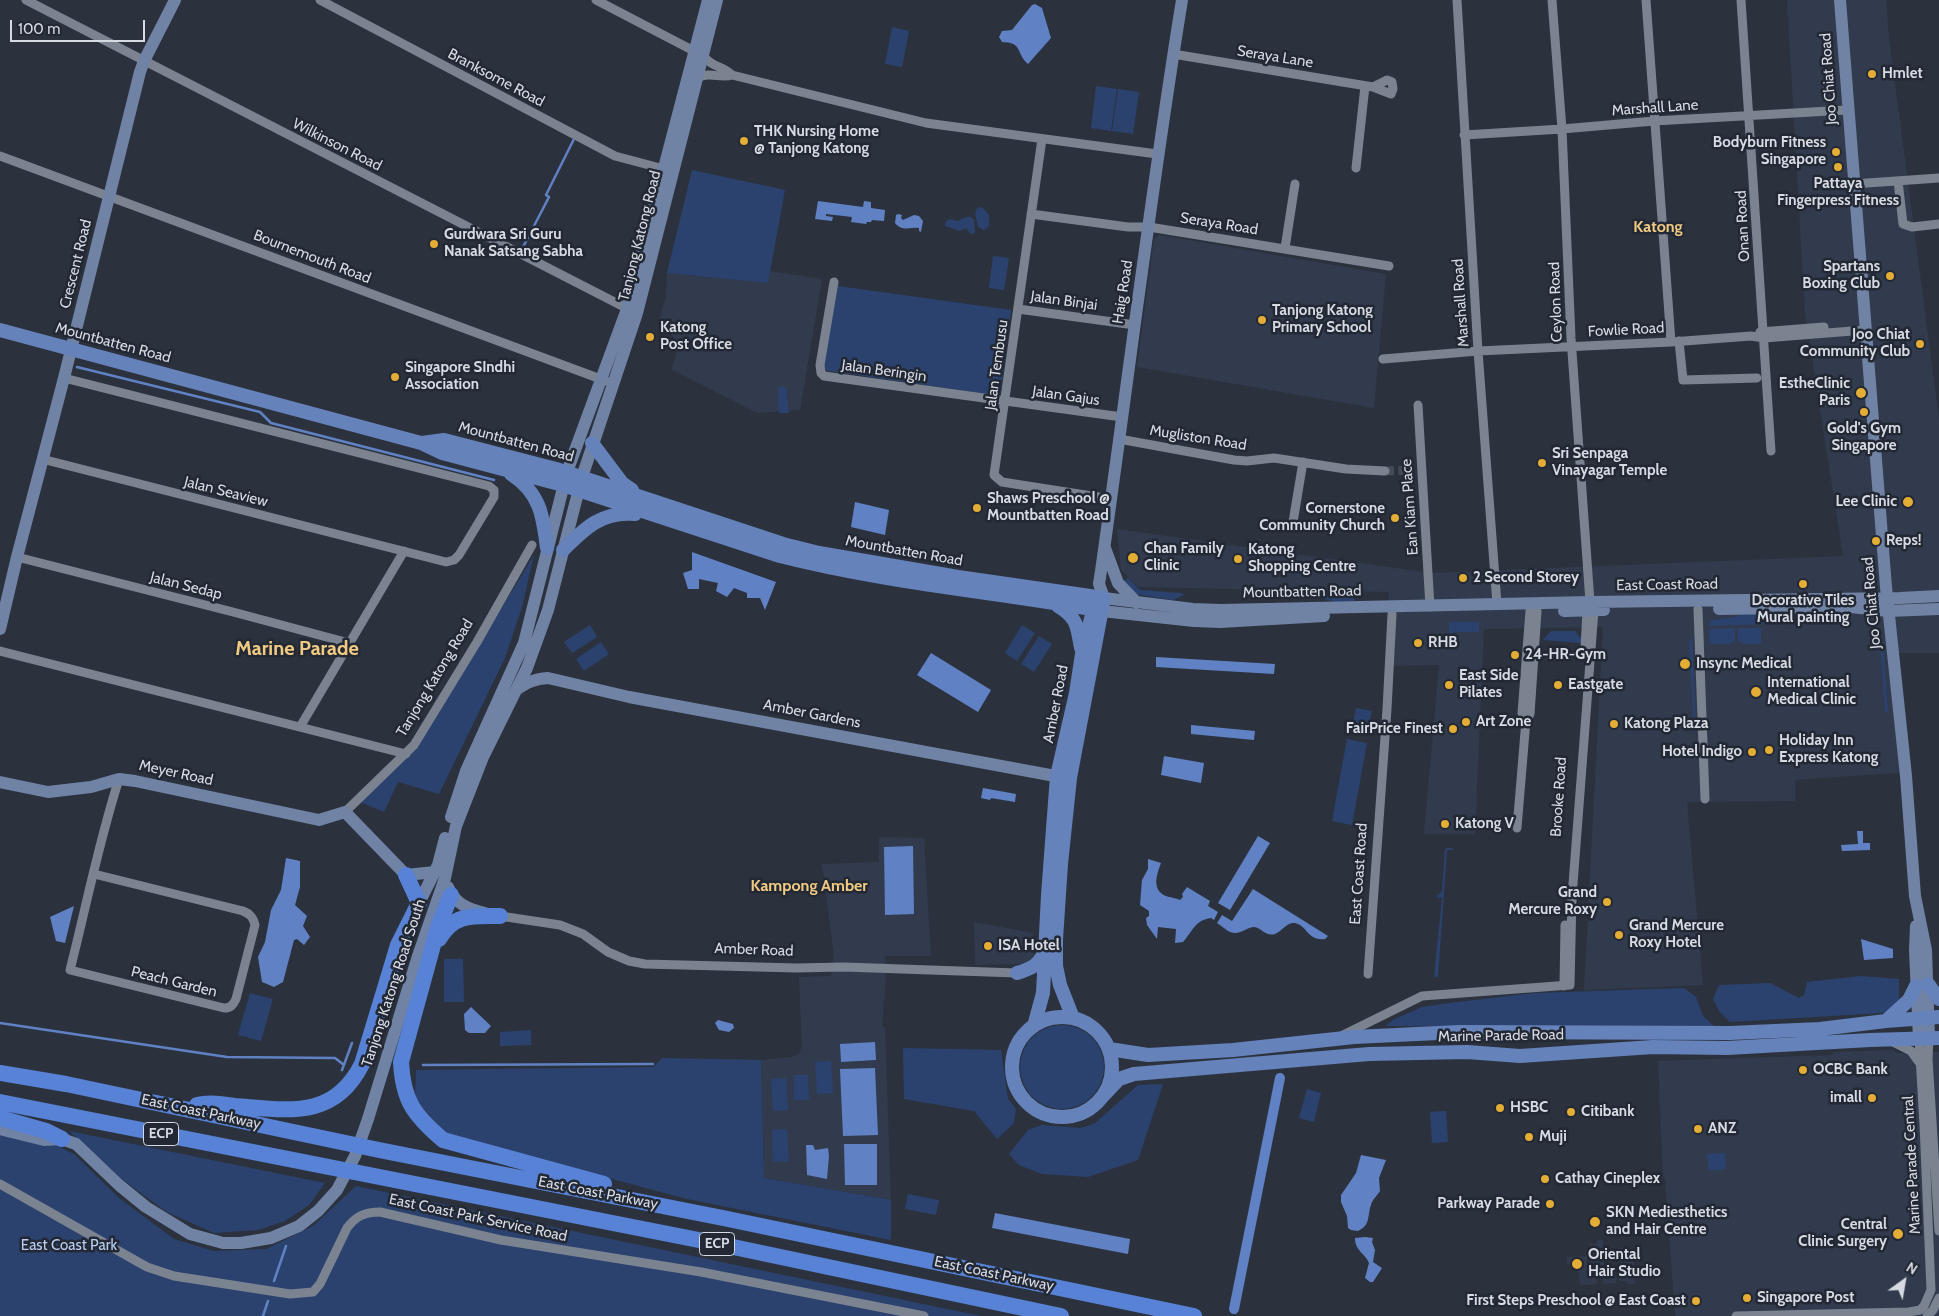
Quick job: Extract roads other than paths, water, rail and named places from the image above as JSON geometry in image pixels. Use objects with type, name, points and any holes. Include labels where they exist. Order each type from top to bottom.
[{"type":"highway","points":[[182,1108],[210,1103],[305,1109],[322,1105],[340,1094],[355,1078],[362,1064],[398,945],[419,903],[406,875]]},
{"type":"highway","points":[[431,954],[438,927],[451,894]]},
{"type":"highway","points":[[431,954],[451,922],[461,918],[500,916]]},
{"type":"highway","name":"ECP","points":[[431,954],[400,1062],[402,1084],[409,1102],[424,1124],[443,1140],[723,1218]]},
{"type":"highway","name":"East Coast Parkway","points":[[0,1073],[66,1084],[379,1150],[723,1218],[1194,1316]]},
{"type":"highway","name":"East Coast Parkway","points":[[0,1102],[709,1242],[1061,1316]]},
{"type":"highway","points":[[0,1118],[46,1131],[62,1138]]},
{"type":"main road","name":"Crescent Road","points":[[0,624],[144,61],[176,0]]},
{"type":"main road","name":"Tanjong Katong Road","points":[[565,479],[601,379],[632,311],[697,78],[698,53],[708,0]]},
{"type":"main road","name":"Tanjong Katong Road","points":[[580,484],[592,443],[614,384],[664,169],[698,53],[717,0]]},
{"type":"main road","name":"Haig Road","points":[[1099,601],[1104,546],[1158,154],[1182,0]]},
{"type":"main road","name":"Joo Chiat Road","points":[[1840,0],[1853,184],[1888,605],[1906,776],[1916,903],[1926,950],[1922,985],[1928,1018],[1929,1039]]},
{"type":"main road","name":"Mountbatten Road","points":[[0,330],[421,443],[442,453],[504,469],[565,479]]},
{"type":"main road","name":"Mountbatten Road","points":[[421,443],[444,440],[580,484],[646,513],[780,556],[824,567],[890,579],[1054,603],[1099,601],[1221,610],[1394,611]]},
{"type":"main road","points":[[592,443],[622,483],[641,497]]},
{"type":"main road","points":[[504,469],[518,478],[529,489],[536,501],[544,517],[546,548]]},
{"type":"main road","name":"Tanjong Katong Road South","points":[[62,1138],[82,1148],[119,1185],[146,1207],[176,1227],[190,1234],[222,1243],[241,1243],[271,1238],[299,1226],[318,1211],[337,1190],[355,1156],[368,1119],[427,930],[466,771],[524,642],[546,548],[565,479]]},
{"type":"main road","name":"Mountbatten Road","points":[[580,484],[641,497],[783,544],[1099,601],[1194,622],[1394,611]]},
{"type":"main road","name":"Tanjong Katong Road South","points":[[419,903],[440,875],[456,826],[483,757],[532,655],[548,610],[580,484]]},
{"type":"main road","points":[[563,550],[577,536],[598,520],[609,515],[646,513]]},
{"type":"main road","points":[[1104,546],[1118,583],[1137,603]]},
{"type":"main road","name":"East Coast Road","points":[[1394,611],[1430,607],[1497,604],[1698,609],[1851,607],[1888,605],[1939,596]]},
{"type":"main road","name":"Amber Road","points":[[1099,601],[1082,654],[1063,777],[1048,895],[1042,1002],[1034,1026],[1018,1044],[1013,1058],[1012,1073],[1016,1088],[1025,1100],[1036,1110],[1050,1116],[1065,1117],[1080,1114],[1093,1107],[1103,1096]]},
{"type":"main road","name":"Amber Road","points":[[1073,1018],[1060,985],[1056,966],[1063,777],[1099,601]]},
{"type":"main road","points":[[1054,603],[1070,613],[1074,618],[1082,654]]},
{"type":"main road","name":"East Coast Road","points":[[1394,611],[1534,611],[1590,607],[1888,605],[1939,609]]},
{"type":"main road","points":[[532,655],[539,670],[548,678]]},
{"type":"main road","points":[[516,690],[526,682],[548,678]]},
{"type":"main road","name":"Amber Gardens","points":[[548,678],[629,697],[1063,777]]},
{"type":"main road","name":"Meyer Road","points":[[0,782],[48,792],[91,786],[119,779],[319,820],[345,812]]},
{"type":"main road","points":[[345,812],[406,875],[440,875],[456,901],[466,907],[500,916]]},
{"type":"main road","points":[[1017,973],[1031,968],[1038,963],[1046,951]]},
{"type":"main road","points":[[1017,973],[1030,977],[1043,988]]},
{"type":"main road","points":[[1886,1021],[1922,985],[1939,999]]},
{"type":"main road","points":[[1034,1026],[1053,1019],[1073,1018],[1088,1025],[1100,1035],[1109,1049],[1112,1065],[1110,1082],[1103,1096]]},
{"type":"main road","name":"Marine Parade Road","points":[[1109,1049],[1148,1055],[1233,1050],[1335,1039],[1459,1032],[1730,1033],[1820,1029],[1928,1018]]},
{"type":"main road","name":"Marine Parade Road","points":[[1103,1096],[1119,1079],[1134,1074],[1369,1054],[1467,1052],[1520,1056],[1653,1047],[1727,1048],[1929,1039]]},
{"type":"main road","points":[[0,1129],[44,1140],[62,1138]]},
{"type":"street","name":"Wilkinson Road","points":[[26,0],[632,311]]},
{"type":"street","name":"Branksome Road","points":[[320,0],[615,156],[664,169]]},
{"type":"street","points":[[596,0],[698,53],[712,65],[732,74],[926,123],[1158,154]]},
{"type":"street","name":"Marshall Road","points":[[1457,0],[1478,351],[1497,604]]},
{"type":"street","name":"Ceylon Road","points":[[1552,0],[1562,129],[1571,346],[1590,607]]},
{"type":"street","points":[[1646,0],[1654,121],[1675,342],[1683,380],[1757,378]]},
{"type":"street","name":"Onan Road","points":[[1741,0],[1771,451]]},
{"type":"street","name":"Seraya Lane","points":[[1173,54],[1369,86],[1356,168]]},
{"type":"street","points":[[697,78],[709,74],[726,76],[732,74]]},
{"type":"street","name":"Marshall Lane","points":[[1464,135],[1654,121],[1848,110]]},
{"type":"street","name":"Jalan Tembusu","points":[[1042,139],[1006,401],[994,472],[996,478],[1002,482],[1111,499]]},
{"type":"street","name":"Bournemouth Road","points":[[0,156],[614,384]]},
{"type":"street","points":[[1853,184],[1939,178]]},
{"type":"street","points":[[1898,181],[1904,224],[1912,227],[1939,224]]},
{"type":"street","points":[[1285,248],[1294,184]]},
{"type":"street","points":[[1032,214],[1128,227],[1149,227]]},
{"type":"street","name":"Seraya Road","points":[[1149,227],[1389,266]]},
{"type":"street","name":"Jalan Beringin","points":[[834,282],[820,365],[821,373],[824,376],[1006,401]]},
{"type":"street","name":"Jalan Binjai","points":[[1018,309],[1135,325]]},
{"type":"street","name":"Fowlie Road","points":[[1383,360],[1478,351],[1675,342],[1865,328]]},
{"type":"street","name":"Jalan Seaview","points":[[42,459],[446,562],[454,560],[459,555],[494,497],[494,490],[489,486],[64,378]]},
{"type":"street","name":"Jalan Gajus","points":[[1006,401],[1122,417]]},
{"type":"street","name":"Ean Kiam Place","points":[[1418,405],[1418,470],[1430,607]]},
{"type":"street","name":"Mugliston Road","points":[[1119,439],[1234,460],[1247,461],[1274,458],[1346,469],[1385,471]]},
{"type":"street","points":[[1293,522],[1303,462]]},
{"type":"street","name":"Tanjong Katong Road","points":[[345,812],[406,754],[420,736],[477,642],[532,545]]},
{"type":"street","points":[[300,727],[404,551]]},
{"type":"street","name":"Jalan Sedap","points":[[16,557],[349,643]]},
{"type":"street","name":"Brooke Road","points":[[1567,986],[1590,607]]},
{"type":"street","name":"East Coast Road","points":[[1698,609],[1705,800]]},
{"type":"street","name":"East Coast Road","points":[[1368,974],[1394,611]]},
{"type":"street","points":[[1517,828],[1526,720],[1522,713],[1531,656],[1534,611]]},
{"type":"street","points":[[0,651],[406,754]]},
{"type":"street","name":"Peach Garden","points":[[94,874],[250,914],[254,918],[255,924],[236,1000],[233,1005],[224,1008],[70,970],[94,874],[119,779]]},
{"type":"street","name":"Amber Road","points":[[500,916],[560,924],[583,934],[608,952],[628,962],[645,964],[796,968],[844,967],[1017,973]]},
{"type":"street","name":"Marine Parade Road","points":[[1335,1039],[1422,996],[1567,986]]},
{"type":"street","name":"Marine Parade Central","points":[[1736,1316],[1909,1312],[1920,1310],[1930,1298],[1931,1280],[1920,1065],[1929,1039]]},
{"type":"street","name":"Marine Parade Central","points":[[1929,1039],[1928,1059],[1939,1232]]},
{"type":"street","points":[[1890,1040],[1911,1051],[1920,1065]]},
{"type":"street","name":"East Coast Park Service Road","points":[[0,1184],[147,1267],[174,1276],[290,1294],[313,1292],[320,1284],[347,1228],[361,1215],[370,1212],[380,1212],[501,1240],[701,1272],[924,1316]]},
{"type":"street","points":[[1927,1316],[1933,1310],[1939,1298]]},
{"type":"waterway","points":[[521,251],[549,197],[546,195],[575,137]]},
{"type":"waterway","points":[[77,367],[260,412],[271,423],[494,480]]},
{"type":"waterway","points":[[0,1023],[227,1057],[335,1058],[344,1065]]},
{"type":"waterway","points":[[342,1070],[352,1043]]},
{"type":"waterway","points":[[423,1065],[653,1064]]},
{"type":"waterway","points":[[1234,1309],[1280,1078]]},
{"type":"waterway","points":[[274,1281],[286,1246]]},
{"type":"waterway","points":[[263,1316],[268,1301]]},
{"type":"tunnel","points":[[1385,471],[1414,470]]},
{"type":"place","name":"Hmlet","points":[[1872,74]]},
{"type":"place","name":"THK Nursing Home @ Tanjong Katong","points":[[744,141]]},
{"type":"place","name":"Bodyburn Fitness Singapore","points":[[1836,152]]},
{"type":"place","name":"Pattaya Fingerpress Fitness","points":[[1838,167]]},
{"type":"place","name":"Gurdwara Sri Guru Nanak Satsang Sabha","points":[[434,244]]},
{"type":"place","name":"Spartans Boxing Club","points":[[1890,276]]},
{"type":"place","name":"Tanjong Katong Primary School","points":[[1262,320]]},
{"type":"place","name":"Katong Post Office","points":[[650,337]]},
{"type":"place","name":"Joo Chiat Community Club","points":[[1920,344]]},
{"type":"place","name":"Singapore SIndhi Association","points":[[395,377]]},
{"type":"place","name":"EstheClinic Paris","points":[[1861,393]]},
{"type":"place","name":"Gold's Gym Singapore","points":[[1864,412]]},
{"type":"place","name":"Sri Senpaga Vinayagar Temple","points":[[1542,463]]},
{"type":"place","name":"Lee Clinic","points":[[1908,502]]},
{"type":"place","name":"Shaws Preschool @ Mountbatten Road","points":[[977,508]]},
{"type":"place","name":"Cornerstone Community Church","points":[[1395,518]]},
{"type":"place","name":"Reps!","points":[[1876,541]]},
{"type":"place","name":"Chan Family Clinic","points":[[1133,558]]},
{"type":"place","name":"Katong Shopping Centre","points":[[1238,559]]},
{"type":"place","name":"2 Second Storey","points":[[1463,578]]},
{"type":"place","name":"Decorative Tiles Mural painting","points":[[1803,584]]},
{"type":"place","name":"RHB","points":[[1418,643]]},
{"type":"place","name":"24-HR-Gym","points":[[1515,655]]},
{"type":"place","name":"Insync Medical","points":[[1685,664]]},
{"type":"place","name":"East Side Pilates","points":[[1449,685]]},
{"type":"place","name":"Eastgate","points":[[1558,685]]},
{"type":"place","name":"International Medical Clinic","points":[[1756,692]]},
{"type":"place","name":"Art Zone","points":[[1466,722]]},
{"type":"place","name":"Katong Plaza","points":[[1614,724]]},
{"type":"place","name":"FairPrice Finest","points":[[1453,729]]},
{"type":"place","name":"Holiday Inn Express Katong","points":[[1769,750]]},
{"type":"place","name":"Hotel Indigo","points":[[1752,752]]},
{"type":"place","name":"Katong V","points":[[1445,824]]},
{"type":"place","name":"Grand Mercure Roxy","points":[[1607,902]]},
{"type":"place","name":"Grand Mercure Roxy Hotel","points":[[1619,935]]},
{"type":"place","name":"ISA Hotel","points":[[988,946]]},
{"type":"place","name":"OCBC Bank","points":[[1803,1070]]},
{"type":"place","name":"imall","points":[[1872,1098]]},
{"type":"place","name":"HSBC","points":[[1500,1108]]},
{"type":"place","name":"Citibank","points":[[1571,1112]]},
{"type":"place","name":"ANZ","points":[[1698,1129]]},
{"type":"place","name":"Muji","points":[[1529,1137]]},
{"type":"place","name":"Cathay Cineplex","points":[[1545,1179]]},
{"type":"place","name":"Parkway Parade","points":[[1550,1204]]},
{"type":"place","name":"SKN Mediesthetics and Hair Centre","points":[[1595,1222]]},
{"type":"place","name":"Central Clinic Surgery","points":[[1898,1234]]},
{"type":"place","name":"Oriental Hair Studio","points":[[1577,1264]]},
{"type":"place","name":"Singapore Post","points":[[1747,1298]]},
{"type":"place","name":"First Steps Preschool @ East Coast","points":[[1696,1301]]},
{"type":"district","name":"Katong","points":[[1658,227]]},
{"type":"district","name":"Marine Parade","points":[[297,649]]},
{"type":"district","name":"Kampong Amber","points":[[809,886]]},
{"type":"park label","name":"East Coast Park","points":[[69,1246]]}]
